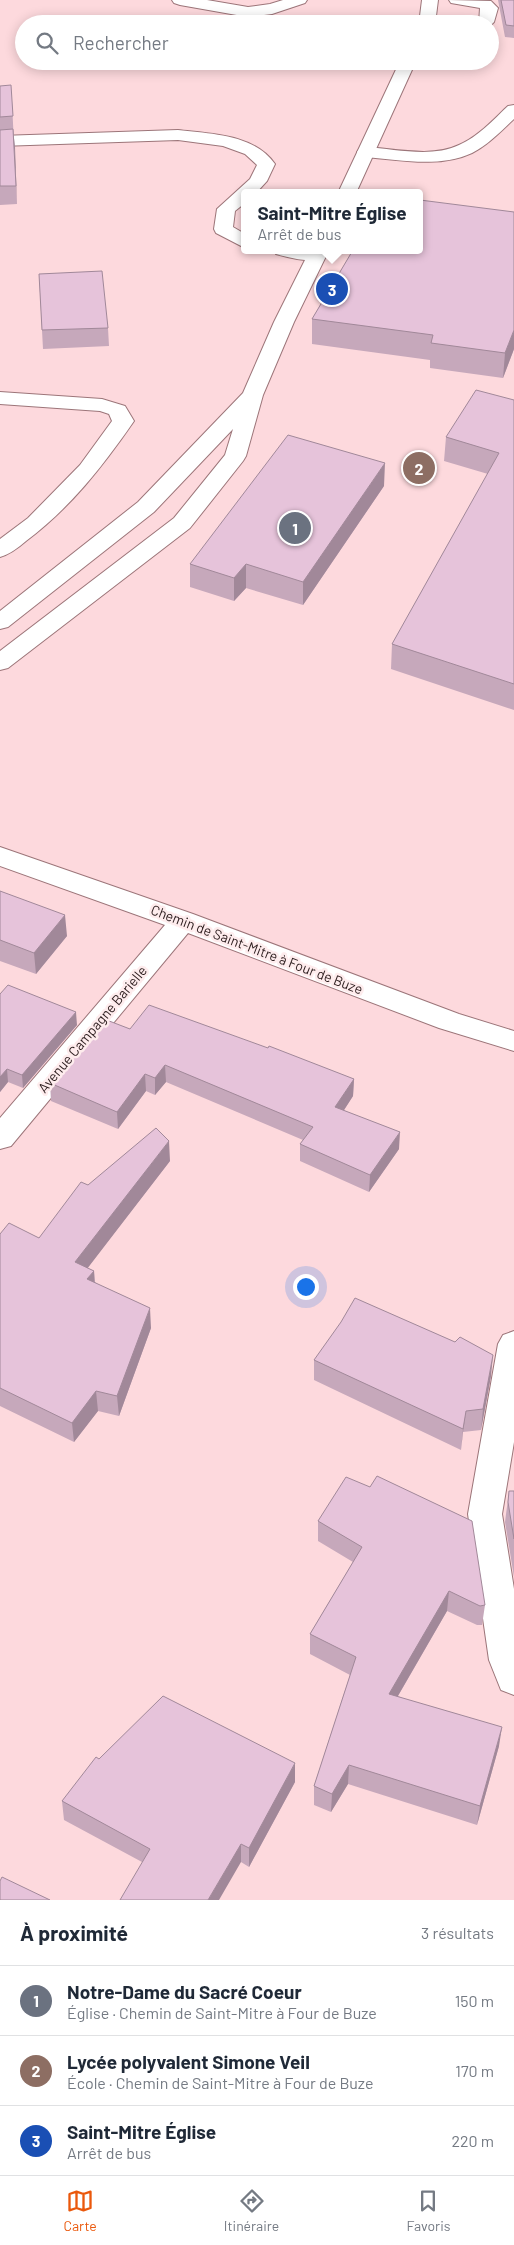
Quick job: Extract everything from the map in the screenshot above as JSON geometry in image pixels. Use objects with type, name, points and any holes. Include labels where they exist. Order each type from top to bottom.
[{"type":"street","points":[[180,0],[248,12],[300,0]]},
{"type":"street","points":[[428,15],[430,0]]},
{"type":"street","points":[[458,0],[485,4],[490,8],[488,15]]},
{"type":"street","points":[[349,189],[404,70]]},
{"type":"street","points":[[366,152],[423,156],[449,154],[465,150],[514,110]]},
{"type":"street","points":[[0,141],[178,135],[226,141],[251,150],[266,164],[258,182],[250,189]]},
{"type":"street","points":[[241,196],[226,209],[223,230],[241,240]]},
{"type":"street","points":[[0,663],[182,523],[235,456],[253,395],[284,322],[318,254]]},
{"type":"street","points":[[0,622],[146,507],[253,395]]},
{"type":"street","points":[[0,398],[102,405],[118,410],[123,421],[88,470],[36,523],[0,550]]},
{"type":"street","name":"Chemin de Saint-Mitre à Four de Buze","points":[[0,856],[184,921],[449,1021],[514,1041]]},
{"type":"street","name":"Avenue Campagne Barielle","points":[[0,1138],[184,921]]},
{"type":"street","points":[[514,1344],[485,1514],[508,1660],[514,1678]]},
{"type":"building","points":[[501,0],[514,0],[514,26],[506,25]]},
{"type":"building","points":[[11,85],[13,116],[0,117],[0,86]]},
{"type":"building","points":[[13,129],[16,186],[0,186],[0,130]]},
{"type":"building","points":[[423,200],[514,212],[514,330],[505,353],[431,343],[433,335],[312,319],[351,254],[423,254]]},
{"type":"building","points":[[102,271],[108,328],[42,330],[39,274]]},
{"type":"building","points":[[476,390],[514,400],[514,684],[392,644],[499,453],[446,437]]},
{"type":"building","points":[[288,435],[385,463],[303,582],[246,564],[234,578],[190,564]]},
{"type":"building","points":[[0,891],[65,915],[34,953],[0,940]]},
{"type":"building","points":[[8,985],[76,1012],[22,1075],[7,1069],[0,1077],[0,994]]},
{"type":"building","points":[[149,1005],[268,1048],[269,1046],[354,1079],[335,1107],[400,1132],[370,1175],[300,1144],[313,1127],[165,1065],[155,1078],[145,1074],[117,1112],[50,1083],[104,1019],[130,1029]]},
{"type":"building","points":[[156,1128],[169,1141],[75,1262],[94,1271],[87,1279],[150,1308],[117,1396],[96,1391],[72,1423],[0,1388],[0,1234],[9,1223],[39,1238],[81,1182],[88,1185]]},
{"type":"building","points":[[355,1298],[455,1342],[460,1337],[493,1355],[483,1409],[466,1411],[463,1429],[314,1360],[341,1322]]},
{"type":"building","points":[[377,1476],[472,1521],[485,1605],[480,1606],[449,1591],[389,1694],[502,1727],[480,1806],[349,1765],[332,1794],[314,1786],[356,1657],[310,1634],[362,1547],[318,1521],[346,1477],[370,1487]]},
{"type":"building","points":[[509,1491],[514,1491],[514,1539],[508,1502]]},
{"type":"building","points":[[163,1696],[295,1763],[249,1848],[241,1844],[208,1900],[120,1900],[150,1849],[62,1801],[96,1757],[99,1759]]},
{"type":"building","points":[[2,1877],[50,1900],[0,1900],[0,1881]]},
{"type":"place","name":"Saint-Mitre Église","points":[[332,289]]},
{"type":"place","name":"Lycée polyvalent Simone Veil","points":[[419,468]]},
{"type":"place","name":"Notre-Dame du Sacré Coeur","points":[[295,528]]}]
